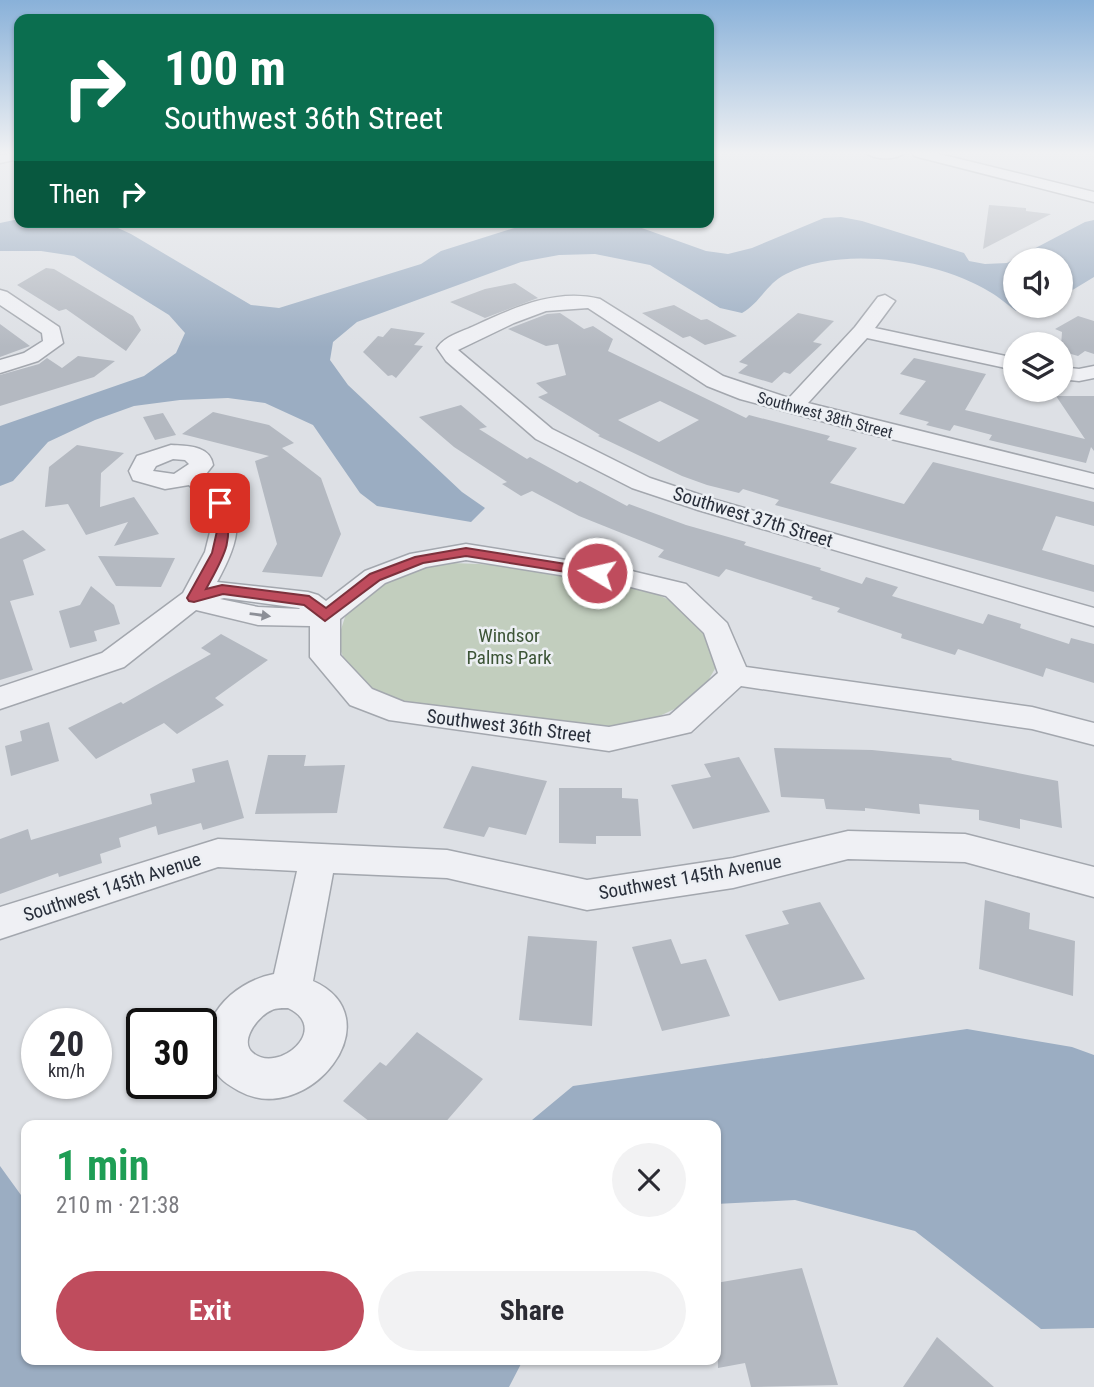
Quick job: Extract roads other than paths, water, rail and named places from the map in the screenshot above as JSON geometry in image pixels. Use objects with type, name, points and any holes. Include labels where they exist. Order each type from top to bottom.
[{"type":"street","points":[[0,296],[52,331],[53,343],[31,357],[0,367]]},
{"type":"street","name":"Southwest 37th Street","points":[[577,299],[554,302],[459,340],[447,348],[453,357],[544,434],[642,483],[707,505],[1094,617]]},
{"type":"street","name":"Southwest 38th Street","points":[[577,299],[606,309],[715,381],[748,394],[1094,481]]},
{"type":"street","points":[[793,407],[862,331],[885,301]]},
{"type":"street","points":[[862,331],[1003,361]]},
{"type":"street","points":[[0,698],[113,660],[194,598],[219,553],[224,531],[220,503],[192,475]]},
{"type":"street","points":[[194,598],[211,608],[296,620],[325,616],[375,577],[420,559],[466,552],[623,577],[676,590],[717,630],[734,675],[1032,718],[1094,734]]},
{"type":"street","name":"Southwest 36th Street","points":[[325,616],[325,657],[361,697],[400,712],[413,714],[609,739],[680,724],[734,675]]},
{"type":"street","name":"Southwest 145th Avenue","points":[[0,923],[218,853],[447,864],[587,895],[733,873],[848,845],[965,848],[1094,882]]},
{"type":"street","points":[[290,990],[318,857]]},
{"type":"water","points":[[824,218],[862,221],[964,253],[969,261],[1003,263],[1003,301],[969,281],[917,265],[890,260],[834,260],[809,265],[779,278],[742,313],[720,308],[650,265],[595,254],[559,255],[521,262],[357,322],[333,342],[330,360],[348,385],[462,492],[485,508],[471,522],[377,506],[360,493],[313,425],[265,403],[228,398],[134,406],[95,420],[48,442],[13,481],[0,486],[0,426],[144,376],[176,353],[185,333],[169,315],[74,256],[41,251],[0,251],[0,223],[14,220],[14,228],[118,228],[251,305],[279,308],[421,264],[441,251],[514,228],[642,228],[706,251],[728,254],[752,248]]},
{"type":"water","points":[[1094,220],[1094,277],[1073,290],[1073,248],[1036,248]]},
{"type":"water","points":[[967,1029],[1072,1047],[1094,1055],[1094,1328],[1041,1329],[915,1231],[795,1200],[721,1204],[721,1120],[532,1120],[573,1086]]},
{"type":"water","points":[[0,1166],[21,1195],[21,1365],[520,1365],[509,1387],[0,1387]]},
{"type":"park label","name":"Windsor Palms Park","points":[[509,646]]}]
